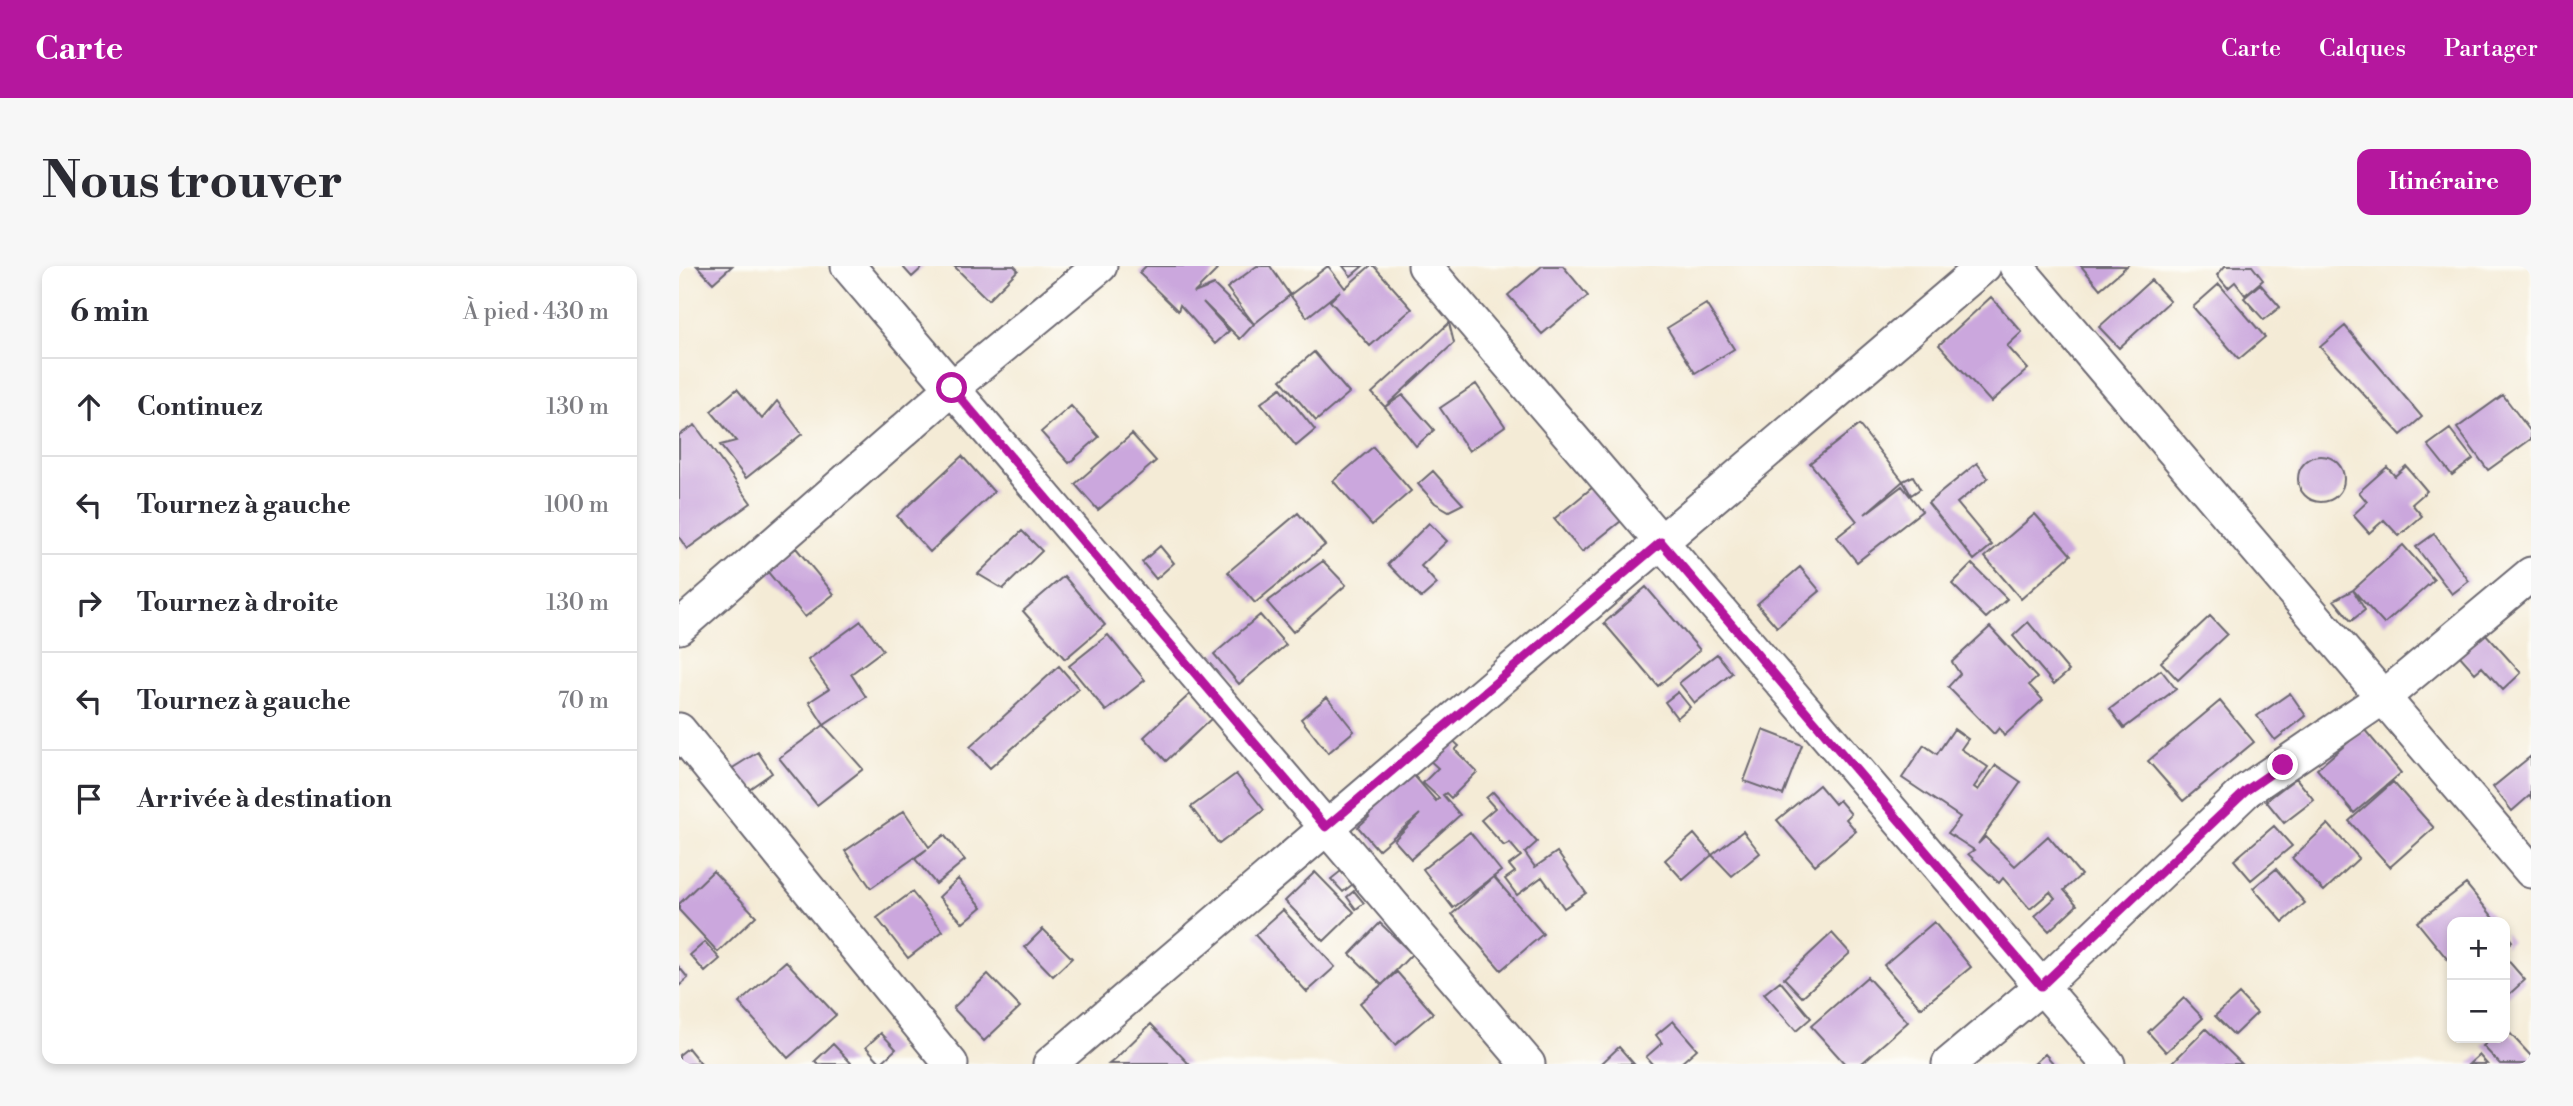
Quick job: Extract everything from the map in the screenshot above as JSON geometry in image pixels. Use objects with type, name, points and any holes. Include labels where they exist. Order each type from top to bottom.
[{"type":"street","points":[[848,266],[1528,1064]]},
{"type":"street","points":[[679,627],[952,388],[1100,266]]},
{"type":"street","points":[[1425,266],[2108,1064]]},
{"type":"street","points":[[1050,1064],[1984,266]]},
{"type":"street","points":[[2017,266],[2531,871]]},
{"type":"street","points":[[1949,1064],[2041,986],[2247,790],[2385,696],[2531,573]]},
{"type":"street","points":[[679,730],[951,1064]]},
{"type":"building","points":[[697,266],[732,266],[713,283]]},
{"type":"building","points":[[902,266],[924,266],[912,277]]},
{"type":"building","points":[[954,266],[1014,266],[1018,270],[988,300]]},
{"type":"building","points":[[1146,266],[1213,266],[1217,270],[1194,293],[1214,285],[1254,324],[1240,339],[1203,302],[1229,331],[1215,344],[1180,305],[1178,311],[1139,273]]},
{"type":"building","points":[[1257,266],[1270,266],[1290,295],[1254,324],[1227,288]]},
{"type":"building","points":[[1328,266],[1345,288],[1370,266],[1374,266],[1412,309],[1370,346],[1330,301],[1340,291],[1307,317],[1290,295]]},
{"type":"building","points":[[1343,266],[1363,266],[1351,276]]},
{"type":"building","points":[[1542,266],[1563,266],[1588,296],[1542,334],[1508,295]]},
{"type":"building","points":[[2081,266],[2127,266],[2100,289]]},
{"type":"building","points":[[2225,266],[2252,266],[2263,280],[2245,295],[2235,282],[2228,288],[2217,275]]},
{"type":"building","points":[[2151,280],[2170,301],[2119,348],[2099,327]]},
{"type":"building","points":[[2219,284],[2265,337],[2239,359],[2193,307]]},
{"type":"building","points":[[2260,284],[2280,307],[2264,320],[2244,298]]},
{"type":"building","points":[[1991,297],[2022,332],[2007,346],[2028,369],[1991,402],[1939,345]]},
{"type":"building","points":[[1706,304],[1734,349],[1695,373],[1667,328]]},
{"type":"building","points":[[1449,323],[1454,343],[1385,407],[1372,393]]},
{"type":"building","points":[[2345,326],[2422,417],[2401,435],[2320,347]]},
{"type":"building","points":[[1314,352],[1349,393],[1316,421],[1281,380]]},
{"type":"building","points":[[1476,384],[1505,426],[1469,451],[1440,408]]},
{"type":"building","points":[[1281,388],[1315,430],[1296,446],[1261,403]]},
{"type":"building","points":[[737,389],[762,419],[777,401],[802,434],[746,478],[720,445],[736,441],[711,411]]},
{"type":"building","points":[[1403,395],[1434,430],[1416,446],[1385,407]]},
{"type":"building","points":[[2503,395],[2531,432],[2531,439],[2488,470],[2457,428]]},
{"type":"building","points":[[1071,406],[1099,437],[1069,463],[1041,432]]},
{"type":"building","points":[[695,425],[751,503],[687,549],[679,537],[679,435]]},
{"type":"building","points":[[1859,425],[1903,481],[1865,514],[1902,486],[1922,511],[1857,562],[1837,537],[1857,521],[1810,463]]},
{"type":"building","points":[[2450,429],[2473,459],[2452,475],[2428,445]]},
{"type":"building","points":[[1132,434],[1156,461],[1098,510],[1075,484]]},
{"type":"building","points":[[1373,447],[1411,491],[1372,525],[1333,481]]},
{"type":"building","points":[[962,456],[994,492],[930,552],[897,516]]},
{"type":"building","points":[[2321,456],[2338,462],[2344,479],[2338,496],[2321,502],[2304,496],[2298,479],[2304,462]]},
{"type":"building","points":[[1977,463],[1988,478],[1957,503],[1992,545],[1974,560],[1928,503]]},
{"type":"building","points":[[2406,466],[2427,491],[2412,504],[2422,516],[2399,536],[2384,520],[2369,533],[2353,515],[2367,502],[2359,492],[2387,467],[2395,476]]},
{"type":"building","points":[[1433,471],[1463,504],[1449,511],[1435,503],[1418,484]]},
{"type":"building","points":[[1913,476],[1920,489],[1911,495],[1903,481]]},
{"type":"building","points":[[1593,487],[1621,521],[1582,552],[1554,519]]},
{"type":"building","points":[[1298,513],[1325,545],[1255,603],[1228,572]]},
{"type":"building","points":[[2035,514],[2071,555],[2021,599],[1985,557]]},
{"type":"building","points":[[1429,523],[1447,541],[1421,566],[1437,584],[1421,598],[1388,564]]},
{"type":"building","points":[[1022,531],[1042,551],[1003,589],[978,574]]},
{"type":"building","points":[[2434,534],[2469,581],[2452,594],[2416,547]]},
{"type":"building","points":[[2403,545],[2434,580],[2384,624],[2353,590]]},
{"type":"building","points":[[1160,546],[1174,563],[1156,579],[1142,562]]},
{"type":"building","points":[[796,548],[834,594],[805,617],[767,571]]},
{"type":"building","points":[[1323,561],[1346,585],[1293,632],[1267,602]]},
{"type":"building","points":[[1972,564],[2007,599],[1986,618],[1952,584]]},
{"type":"building","points":[[1800,567],[1820,591],[1777,627],[1757,604]]},
{"type":"building","points":[[1064,576],[1105,625],[1065,659],[1023,611]]},
{"type":"building","points":[[1646,587],[1700,650],[1658,686],[1604,623]]},
{"type":"building","points":[[2353,590],[2365,610],[2351,621],[2334,600]]},
{"type":"building","points":[[1260,615],[1286,645],[1239,684],[1214,654]]},
{"type":"building","points":[[2210,616],[2227,634],[2178,680],[2161,662]]},
{"type":"building","points":[[861,621],[883,650],[851,674],[866,697],[824,725],[809,702],[829,689],[808,660]]},
{"type":"building","points":[[2028,622],[2069,671],[2054,684],[2013,636]]},
{"type":"building","points":[[1990,627],[2037,678],[2029,685],[2043,700],[2004,736],[1999,728],[1994,734],[1948,687],[1960,674],[1952,662]]},
{"type":"building","points":[[2484,632],[2521,673],[2503,690],[2482,667],[2475,673],[2459,655]]},
{"type":"building","points":[[1108,635],[1145,680],[1106,711],[1069,666]]},
{"type":"building","points":[[1717,654],[1732,673],[1695,703],[1679,683]]},
{"type":"building","points":[[1059,666],[1079,689],[990,768],[970,747]]},
{"type":"building","points":[[2161,670],[2176,689],[2124,728],[2110,709]]},
{"type":"building","points":[[1678,692],[1690,707],[1677,718],[1665,702]]},
{"type":"building","points":[[2290,693],[2306,716],[2275,740],[2257,716]]},
{"type":"building","points":[[1190,694],[1212,718],[1166,761],[1144,737]]},
{"type":"building","points":[[1327,697],[1354,731],[1328,753],[1301,719]]},
{"type":"building","points":[[2220,701],[2254,742],[2183,801],[2148,761]]},
{"type":"building","points":[[824,725],[863,769],[817,805],[779,758]]},
{"type":"building","points":[[1954,729],[1968,739],[1961,749],[1988,767],[1974,787],[1978,790],[1996,765],[2021,782],[1978,844],[1985,837],[2015,866],[2048,836],[2081,875],[2064,890],[2077,905],[2049,931],[2035,916],[2055,898],[2050,892],[2030,909],[2003,878],[1999,883],[1968,854],[1974,850],[1948,833],[1960,817],[1902,778],[1924,745],[1937,754]]},
{"type":"building","points":[[2364,729],[2401,773],[2354,813],[2317,769]]},
{"type":"building","points":[[1763,730],[1802,745],[1783,795],[1744,781]]},
{"type":"building","points":[[1448,736],[1459,746],[1455,750],[1477,772],[1451,798],[1446,793],[1443,795],[1460,815],[1411,859],[1394,840],[1420,814],[1378,850],[1358,827],[1369,817],[1364,812],[1411,772],[1436,801],[1439,798],[1423,783],[1438,768],[1427,758]]},
{"type":"building","points":[[758,752],[772,773],[746,791],[731,769]]},
{"type":"building","points":[[2531,756],[2531,798],[2529,796],[2512,811],[2493,787]]},
{"type":"building","points":[[1236,774],[1264,810],[1219,844],[1191,807]]},
{"type":"building","points":[[2296,778],[2314,800],[2284,823],[2266,801]]},
{"type":"building","points":[[2393,782],[2434,828],[2390,867],[2349,821]]},
{"type":"building","points":[[1819,785],[1835,804],[1839,800],[1851,814],[1846,819],[1856,831],[1815,865],[1777,820]]},
{"type":"building","points":[[1493,792],[1537,842],[1525,853],[1535,867],[1557,852],[1586,893],[1564,908],[1542,877],[1517,895],[1505,879],[1515,872],[1509,865],[1521,856],[1510,843],[1504,846],[1481,820],[1495,808],[1486,798]]},
{"type":"building","points":[[904,811],[929,847],[944,835],[965,860],[936,884],[915,859],[927,849],[871,888],[845,851]]},
{"type":"building","points":[[2328,824],[2359,858],[2324,891],[2292,858]]},
{"type":"building","points":[[2274,826],[2292,846],[2251,880],[2234,860]]},
{"type":"building","points":[[1743,831],[1760,853],[1732,876],[1712,855]]},
{"type":"building","points":[[1470,832],[1501,871],[1453,908],[1423,869]]},
{"type":"building","points":[[1694,834],[1712,855],[1683,880],[1665,860]]},
{"type":"building","points":[[2276,869],[2305,903],[2283,922],[2253,888]]},
{"type":"building","points":[[713,871],[756,916],[718,952],[679,910],[679,904]]},
{"type":"building","points":[[1341,871],[1353,884],[1343,892],[1331,879]]},
{"type":"building","points":[[1315,872],[1354,912],[1324,941],[1285,901]]},
{"type":"building","points":[[1494,877],[1543,934],[1501,970],[1452,914]]},
{"type":"building","points":[[958,879],[982,907],[963,923],[939,897]]},
{"type":"building","points":[[2466,884],[2493,917],[2447,917],[2447,959],[2417,922]]},
{"type":"building","points":[[1354,891],[1364,903],[1356,909],[1347,897]]},
{"type":"building","points":[[912,892],[943,931],[908,958],[877,918]]},
{"type":"building","points":[[1283,910],[1335,967],[1307,992],[1255,935]]},
{"type":"building","points":[[1934,922],[1971,967],[1921,1008],[1884,965]]},
{"type":"building","points":[[1380,923],[1412,954],[1382,985],[1350,954]]},
{"type":"building","points":[[1043,929],[1072,958],[1053,976],[1025,947]]},
{"type":"building","points":[[1832,933],[1850,953],[1802,997],[1784,978]]},
{"type":"building","points":[[705,942],[720,959],[705,972],[690,955]]},
{"type":"building","points":[[786,961],[836,1015],[788,1058],[739,1003]]},
{"type":"building","points":[[2510,963],[2525,980],[2510,994]]},
{"type":"building","points":[[679,967],[688,978],[679,986]]},
{"type":"building","points":[[1397,972],[1433,1013],[1395,1045],[1360,1003]]},
{"type":"building","points":[[988,974],[1020,1007],[984,1041],[953,1008]]},
{"type":"building","points":[[1867,977],[1908,1022],[1861,1064],[1845,1064],[1811,1026]]},
{"type":"building","points":[[1780,981],[1811,1018],[1796,1031],[1764,994]]},
{"type":"building","points":[[2239,994],[2257,1013],[2234,1035],[2215,1016]]},
{"type":"building","points":[[2184,998],[2203,1018],[2166,1052],[2148,1032]]},
{"type":"building","points":[[1673,1021],[1697,1049],[1680,1064],[1652,1064],[1646,1057],[1662,1043],[1656,1035]]},
{"type":"building","points":[[1151,1024],[1189,1064],[1109,1064],[1114,1060]]},
{"type":"building","points":[[2206,1029],[2242,1064],[2171,1064]]},
{"type":"building","points":[[881,1033],[896,1049],[881,1063],[866,1047]]},
{"type":"building","points":[[2510,1033],[2531,1056],[2531,1064],[2500,1064],[2483,1046],[2486,1043],[2510,1043]]},
{"type":"building","points":[[833,1044],[852,1064],[818,1064],[815,1061]]},
{"type":"building","points":[[1619,1047],[1634,1064],[1601,1064]]},
{"type":"building","points":[[688,1048],[701,1064],[679,1064],[679,1055]]},
{"type":"building","points":[[2045,1054],[2054,1064],[2034,1064]]},
{"type":"building","points":[[2479,1055],[2487,1064],[2469,1064]]},
{"type":"route","points":[[952,388],[1326,827],[1661,542],[2041,986],[2247,790],[2283,765]]}]
